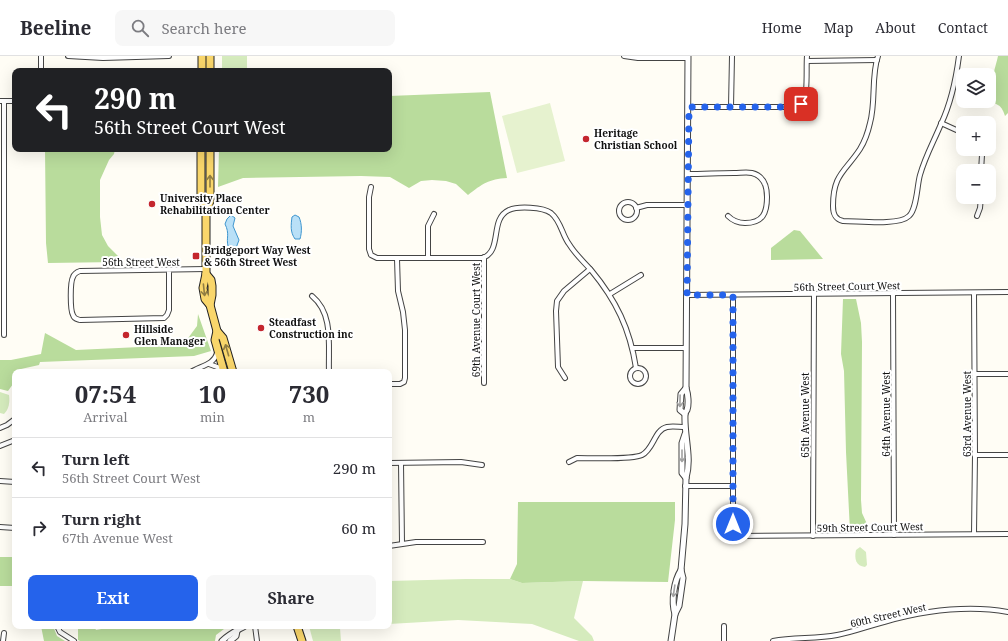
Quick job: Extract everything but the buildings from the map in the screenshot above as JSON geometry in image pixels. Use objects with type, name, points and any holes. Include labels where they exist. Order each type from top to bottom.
[{"type":"main road","points":[[202,56],[202,68]]},
{"type":"main road","points":[[210,56],[210,68]]},
{"type":"main road","points":[[201,152],[201,198],[206,212]]},
{"type":"main road","points":[[210,152],[210,201],[206,212],[206,271],[211,280],[212,295],[210,305],[216,331],[215,340],[223,369]]},
{"type":"main road","points":[[216,331],[223,338],[232,369]]},
{"type":"main road","points":[[298,629],[302,641]]},
{"type":"street","points":[[41,56],[41,68]]},
{"type":"street","points":[[68,56],[103,58],[169,56]]},
{"type":"street","points":[[624,56],[638,58],[688,57],[689,107],[686,348],[686,388],[688,392],[685,414],[685,434],[682,443],[682,473],[686,478],[685,524],[681,570],[683,578],[679,606],[675,614],[671,641]]},
{"type":"street","points":[[731,107],[732,56]]},
{"type":"street","points":[[689,107],[794,107],[801,104],[806,95],[807,58],[877,58],[871,122],[860,149],[843,169],[835,184],[833,211],[835,217],[844,221],[895,222],[905,219],[911,215],[913,210],[921,171],[932,142],[942,123],[952,91],[959,56]]},
{"type":"street","points":[[2,101],[4,335]]},
{"type":"street","points":[[942,123],[956,130]]},
{"type":"street","points":[[688,174],[749,173],[761,178],[766,185],[767,190],[767,208],[762,216],[755,222],[741,223],[732,220],[728,216]]},
{"type":"street","points":[[371,187],[369,197],[368,247],[369,253],[377,258],[484,258],[488,256],[492,250],[498,223],[503,214],[510,210],[516,209],[539,209],[550,213],[557,219],[569,245],[610,294],[623,319],[633,348],[636,368]]},
{"type":"street","points":[[626,202],[631,203],[636,208],[635,215],[631,219],[623,218],[619,213],[621,205],[626,202]]},
{"type":"street","points":[[977,216],[980,204]]},
{"type":"street","points":[[636,208],[647,205],[687,205]]},
{"type":"street","points":[[428,258],[428,229],[429,222],[434,214]]},
{"type":"street","name":"69th Avenue Court West","points":[[484,258],[484,383]]},
{"type":"street","points":[[392,384],[400,384],[404,382],[405,346],[403,315],[398,291],[397,259]]},
{"type":"street","name":"56th Street West","points":[[169,270],[169,308],[168,314],[165,317],[83,320],[74,318],[72,311],[71,283],[72,278],[77,272],[87,270],[169,270],[206,271]]},
{"type":"street","points":[[565,378],[558,367],[557,301],[564,291],[590,270]]},
{"type":"street","points":[[610,294],[641,275]]},
{"type":"street","name":"56th Street Court West","points":[[687,295],[1008,292]]},
{"type":"street","name":"64th Avenue West","points":[[893,293],[894,535]]},
{"type":"street","name":"63rd Avenue West","points":[[974,293],[974,534]]},
{"type":"street","name":"65th Avenue West","points":[[813,536],[814,294]]},
{"type":"street","points":[[685,486],[733,486],[733,295]]},
{"type":"street","points":[[312,296],[320,304],[326,317],[328,326],[329,369]]},
{"type":"street","points":[[196,369],[209,364],[216,356],[217,346]]},
{"type":"street","points":[[633,348],[686,348]]},
{"type":"street","points":[[209,364],[221,369]]},
{"type":"street","points":[[636,368],[642,369],[646,373],[645,381],[640,384],[632,383],[629,378],[631,370],[636,368]]},
{"type":"street","points":[[974,374],[1008,374]]},
{"type":"street","points":[[0,428],[12,421]]},
{"type":"street","points":[[569,462],[577,458],[629,457],[642,455],[649,450],[658,433],[665,428],[685,427]]},
{"type":"street","points":[[0,446],[12,441]]},
{"type":"street","points":[[975,455],[1008,455]]},
{"type":"street","points":[[392,463],[461,462],[482,465]]},
{"type":"street","points":[[401,463],[402,543]]},
{"type":"street","points":[[0,481],[12,482]]},
{"type":"street","name":"59th Street Court West","points":[[733,486],[733,536],[1008,534]]},
{"type":"street","points":[[0,527],[12,528]]},
{"type":"street","points":[[392,545],[402,543],[428,542],[483,542]]},
{"type":"street","name":"60th Street West","points":[[773,641],[790,638],[835,635],[903,617],[939,611],[980,610],[1008,612]]},
{"type":"street","points":[[724,626],[724,641]]},
{"type":"street","points":[[58,629],[60,632],[74,641]]},
{"type":"street","points":[[222,641],[232,632],[240,629]]},
{"type":"street","points":[[255,629],[257,641]]},
{"type":"street","points":[[230,641],[236,636],[237,631]]},
{"type":"street","points":[[3,641],[4,633]]},
{"type":"green space","points":[[222,56],[247,56],[247,68],[222,68]]},
{"type":"green space","points":[[998,56],[1008,56],[1008,113],[1005,116],[1002,109],[996,104],[995,68]]},
{"type":"green space","points":[[490,92],[507,178],[486,183],[468,195],[456,184],[446,181],[421,181],[409,188],[390,177],[361,176],[243,178],[218,187],[219,152],[392,152],[392,96]]},
{"type":"green space","points":[[550,103],[565,161],[517,173],[502,116]]},
{"type":"green space","points":[[45,152],[114,152],[100,180],[100,217],[102,235],[108,246],[118,256],[117,262],[48,263],[46,243]]},
{"type":"green space","points":[[794,230],[800,231],[823,259],[771,260],[771,248]]},
{"type":"green space","points":[[843,299],[856,299],[861,323],[861,500],[862,513],[867,524],[866,531],[850,531],[844,371],[841,354]]},
{"type":"green space","points":[[198,314],[211,351],[194,356],[40,362],[39,365],[21,369],[12,369],[12,385],[8,391],[0,389],[0,360],[11,360],[41,354],[45,333],[76,350],[183,345],[197,326]]},
{"type":"green space","points":[[0,392],[9,395],[9,405],[4,414],[0,413]]},
{"type":"green space","points":[[518,502],[675,502],[675,520],[668,582],[583,581],[522,583],[510,579],[517,564]]},
{"type":"green space","points":[[860,547],[866,552],[867,565],[865,567],[856,562],[856,550]]},
{"type":"green space","points":[[0,557],[12,557],[12,586],[0,586]]},
{"type":"green space","points":[[510,579],[522,583],[583,581],[574,618],[592,636],[594,641],[579,641],[532,624],[458,620],[392,624],[392,581]]},
{"type":"green space","points":[[42,629],[54,629],[57,636],[65,641],[44,641]]},
{"type":"green space","points":[[78,629],[224,629],[216,635],[215,641],[78,640]]},
{"type":"green space","points":[[310,629],[340,629],[341,641],[313,641]]},
{"type":"water","points":[[231,215],[235,218],[233,226],[239,240],[236,248],[228,246],[225,224]]},
{"type":"water","points":[[295,215],[299,217],[301,222],[300,239],[295,239],[293,236],[291,226],[292,217]]},
{"type":"place","name":"Heritage Christian School","points":[[586,139]]},
{"type":"place","name":"University Place Rehabilitation Center","points":[[152,204]]},
{"type":"place","name":"Bridgeport Way West & 56th Street West","points":[[196,256]]},
{"type":"place","name":"Steadfast Construction inc","points":[[261,328]]},
{"type":"place","name":"Hillside Glen Manager","points":[[126,335]]},
{"type":"route","points":[[733,524],[733,295],[687,295],[689,107],[794,107],[801,104]]}]
